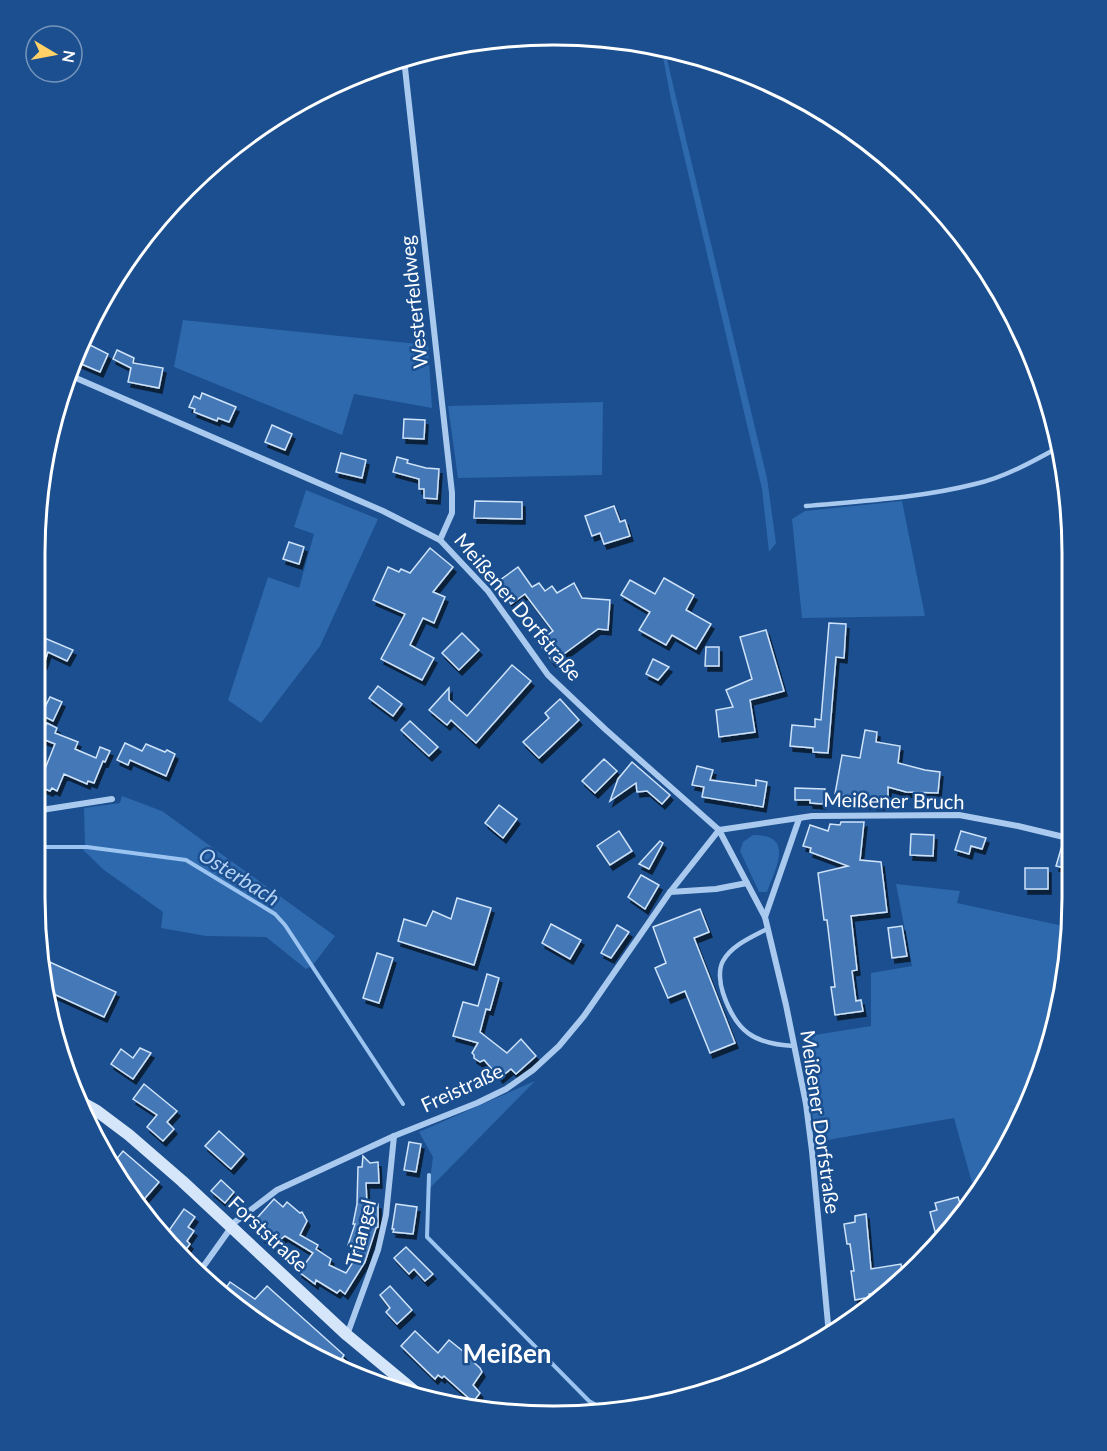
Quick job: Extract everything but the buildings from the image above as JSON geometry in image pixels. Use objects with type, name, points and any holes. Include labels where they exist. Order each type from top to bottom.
[{"type":"street","name":"Westerfeldweg","points":[[405,67],[452,493],[452,513],[440,540]]},
{"type":"street","name":"Meißener Dorfstraße","points":[[77,378],[382,511],[440,540],[488,591],[548,675],[719,830],[765,917],[794,1046],[812,1151],[828,1325]]},
{"type":"street","points":[[45,810],[112,800]]},
{"type":"street","name":"Meißener Bruch","points":[[719,830],[812,816],[959,815],[1062,837]]},
{"type":"street","name":"Meißener Dorfstraße","points":[[765,917],[799,819]]},
{"type":"street","name":"Freistraße","points":[[204,1266],[232,1227],[246,1213],[277,1190],[394,1136],[477,1103],[506,1089],[532,1070],[559,1046],[584,1016],[670,892],[719,830]]},
{"type":"street","points":[[670,892],[716,889],[747,883]]},
{"type":"street","name":"Forststraße","points":[[91,1107],[129,1135],[232,1227],[347,1335],[404,1384]]},
{"type":"street","name":"Triangel","points":[[347,1335],[386,1215],[394,1136]]},
{"type":"lane","points":[[806,506],[894,498],[977,484],[1033,462],[1051,451]]},
{"type":"lane","points":[[767,929],[739,945],[723,961],[720,972],[721,988],[732,1015],[747,1034],[777,1045],[794,1046]]},
{"type":"shaded area","points":[[663,57],[667,58],[767,478],[776,543],[769,552],[762,489],[671,100]]},
{"type":"shaded area","points":[[183,320],[428,345],[432,408],[354,394],[342,435],[174,367]]},
{"type":"shaded area","points":[[603,402],[602,475],[458,478],[448,406]]},
{"type":"shaded area","points":[[306,490],[378,519],[320,646],[261,723],[228,700],[268,577],[299,588],[314,534],[294,527]]},
{"type":"shaded area","points":[[902,501],[925,616],[802,618],[792,519],[805,511]]},
{"type":"shaded area","points":[[122,796],[162,811],[335,936],[313,965],[306,969],[266,937],[206,936],[161,928],[163,912],[104,870],[78,845],[85,845],[84,808],[120,803]]},
{"type":"shaded area","points":[[753,835],[766,836],[774,840],[778,846],[778,863],[767,892],[759,892],[740,851],[743,842]]},
{"type":"shaded area","points":[[896,884],[960,891],[957,903],[1061,926],[1052,997],[1035,1061],[1017,1106],[1003,1108],[1017,1106],[994,1152],[973,1185],[954,1118],[816,1142],[802,1037],[871,1026],[871,973],[912,966]]},
{"type":"shaded area","points":[[535,1081],[429,1189],[433,1157],[419,1132]]},
{"type":"waterway","name":"Osterbach","points":[[45,847],[87,847],[186,860],[275,914],[285,925],[403,1104]]},
{"type":"waterway","name":"Osterbach","points":[[429,1175],[427,1237],[595,1404]]},
{"type":"district","name":"Meißen","points":[[507,1354]]}]
